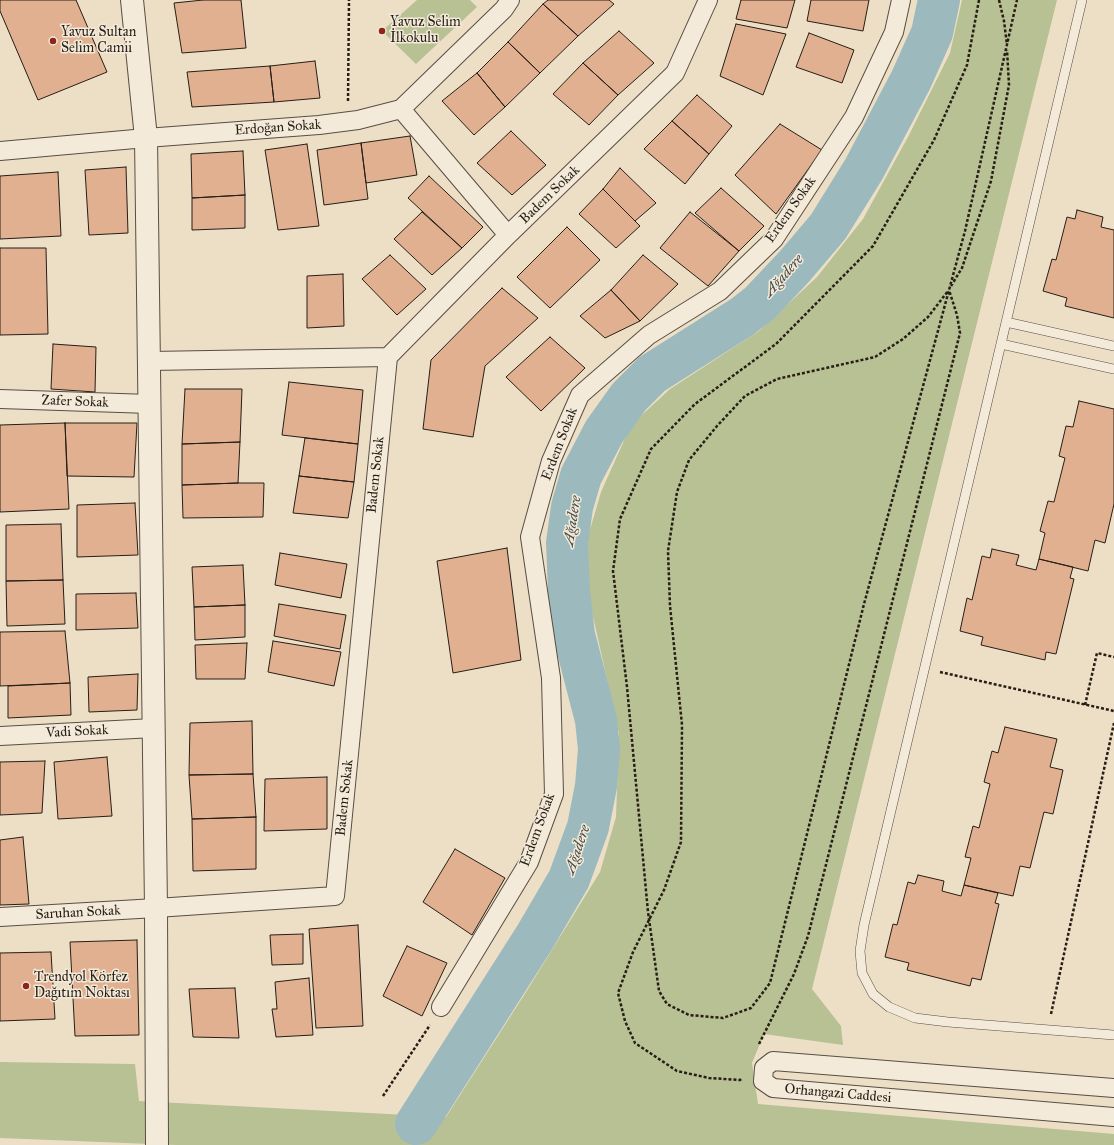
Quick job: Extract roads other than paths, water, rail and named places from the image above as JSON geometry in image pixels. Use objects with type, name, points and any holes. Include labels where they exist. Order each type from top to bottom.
[{"type":"street","points":[[132,0],[146,138],[156,908],[157,1144]]},
{"type":"street","points":[[508,235],[401,109],[504,9],[510,0]]},
{"type":"street","name":"Badem Sokak","points":[[156,908],[335,896],[388,357],[508,235],[675,73],[708,0]]},
{"type":"street","name":"Erdem Sokak","points":[[441,1008],[529,862],[554,794],[550,678],[530,536],[550,461],[580,395],[650,335],[720,291],[774,239],[854,117],[894,32],[901,0]]},
{"type":"street","name":"Erdoğan Sokak","points":[[0,151],[350,121],[401,109]]},
{"type":"street","points":[[150,361],[388,357]]},
{"type":"street","name":"Zafer Sokak","points":[[0,399],[150,404]]},
{"type":"street","name":"Vadi Sokak","points":[[0,736],[154,728]]},
{"type":"street","name":"Saruhan Sokak","points":[[0,917],[156,908]]},
{"type":"street","name":"Orhangazi Caddesi","points":[[1114,1088],[773,1060],[764,1068],[763,1081],[773,1088],[1114,1117]]},
{"type":"lane","points":[[1082,0],[864,925],[860,951],[862,973],[873,994],[889,1007],[915,1018],[1114,1035]]},
{"type":"lane","points":[[1006,322],[1114,346]]},
{"type":"lane","points":[[1001,344],[1114,369]]},
{"type":"waterway","name":"Ağadere","points":[[416,1124],[535,937],[569,879],[588,827],[596,786],[599,749],[596,720],[574,635],[569,591],[567,543],[572,507],[581,476],[604,432],[629,397],[652,374],[742,317],[760,303],[794,267],[828,227],[864,169],[911,80],[932,33],[939,0]]},
{"type":"place","name":"Yavuz Selim İlkokulu","points":[[382,31]]},
{"type":"place","name":"Yavuz Sultan Selim Camii","points":[[53,41]]},
{"type":"place","name":"Trendyol Körfez Dağıtım Noktası","points":[[26,986]]}]
